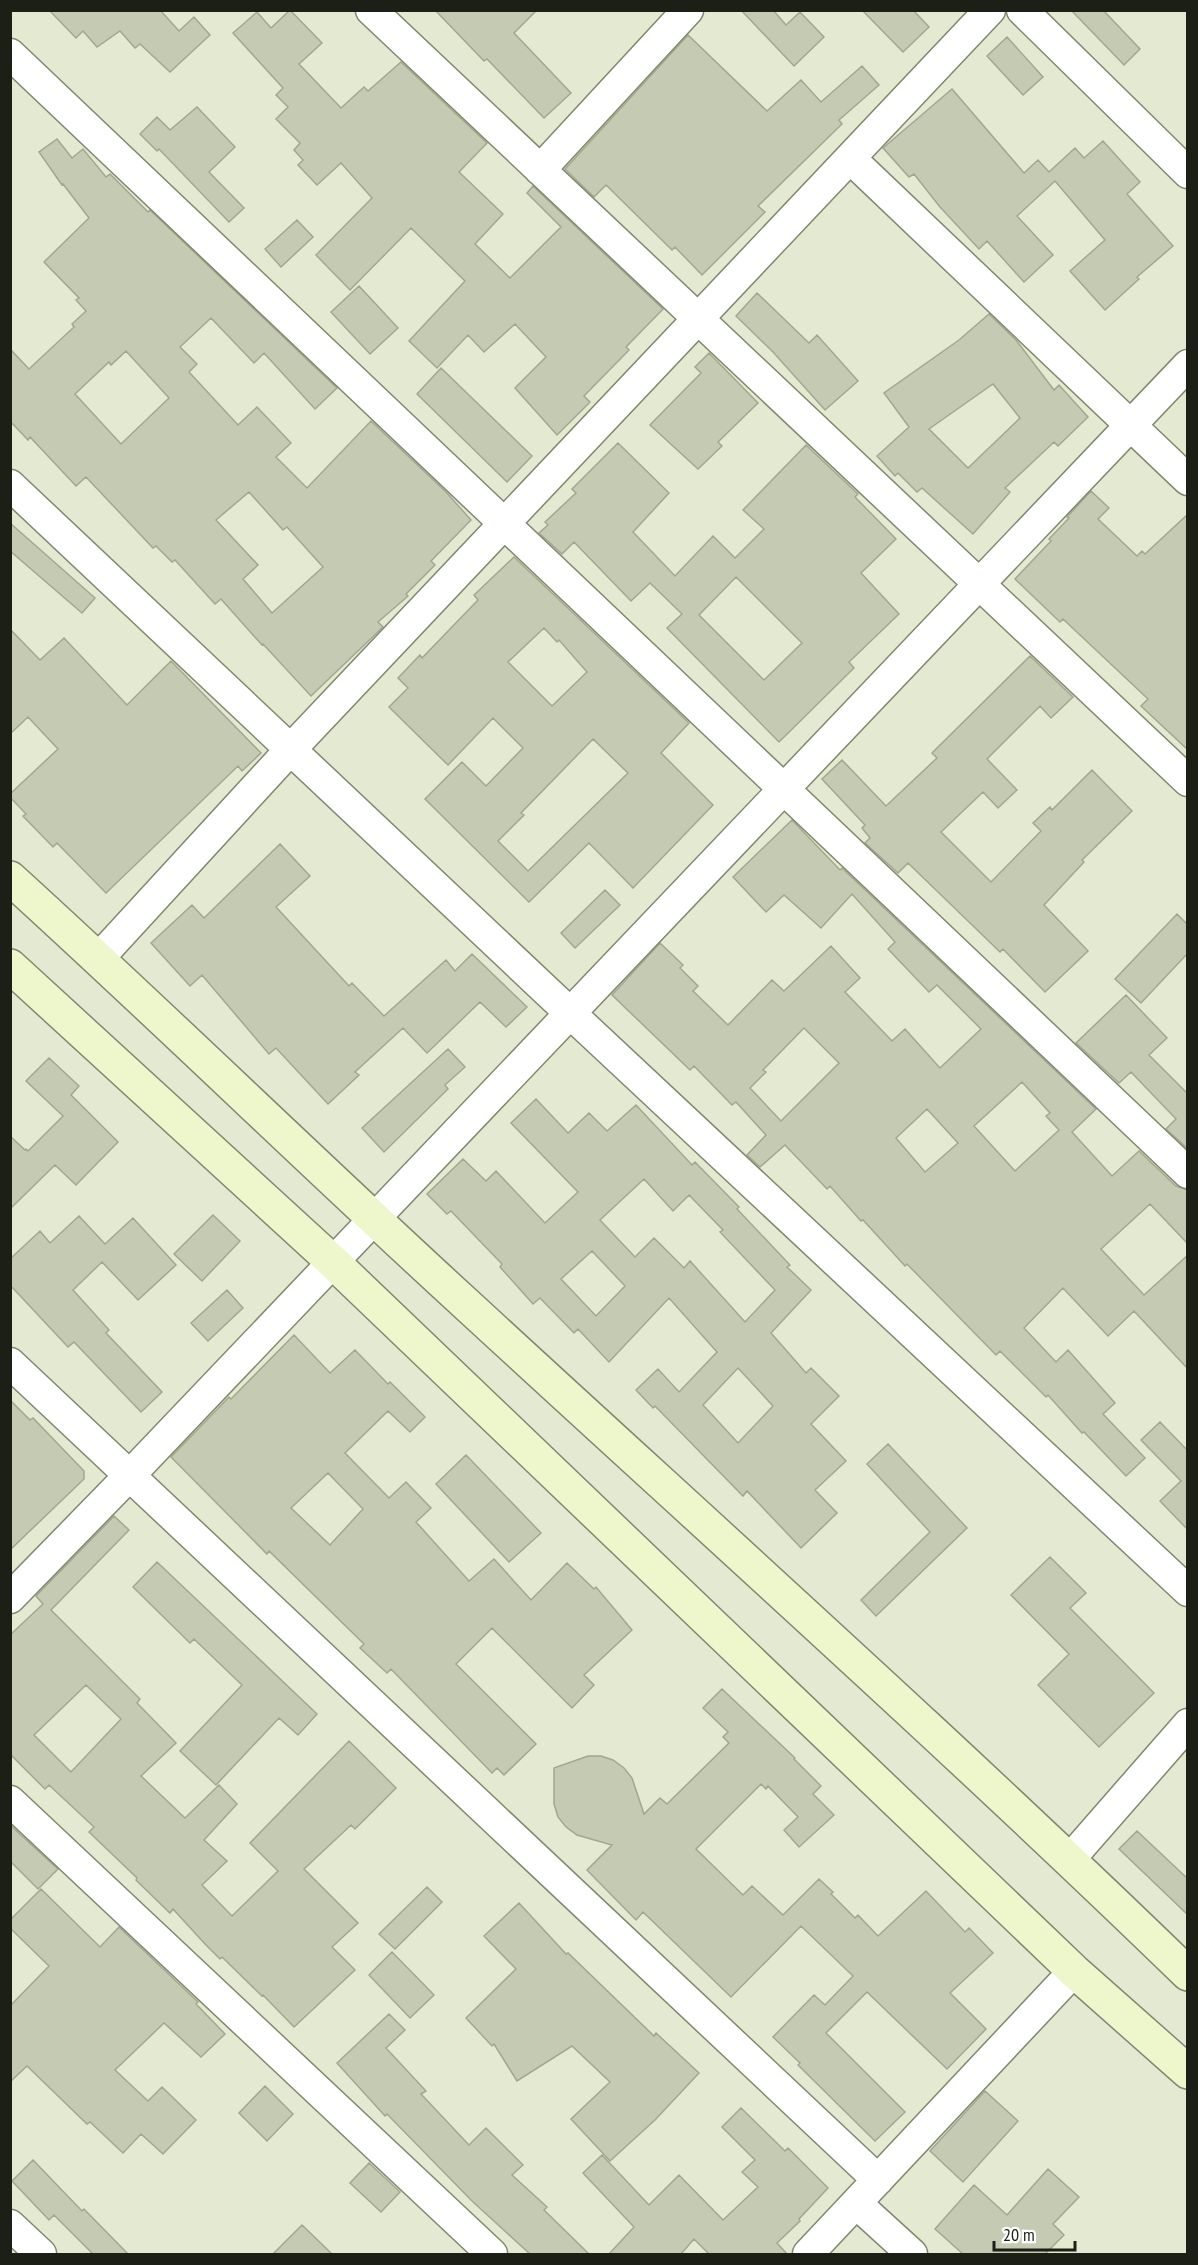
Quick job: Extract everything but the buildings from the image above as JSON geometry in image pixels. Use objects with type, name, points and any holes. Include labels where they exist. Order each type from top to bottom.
[{"type":"main road","points":[[10,878],[374,1219],[1070,1859],[1188,1974]]},
{"type":"main road","points":[[10,966],[333,1262],[1074,1971],[1188,2072]]},
{"type":"street","points":[[371,10],[1188,781]]},
{"type":"street","points":[[540,170],[688,10]]},
{"type":"street","points":[[98,958],[290,750],[990,10]]},
{"type":"street","points":[[1022,10],[1188,173]]},
{"type":"street","points":[[10,54],[1188,1173]]},
{"type":"street","points":[[851,159],[1188,480]]},
{"type":"street","points":[[10,1598],[1188,365]]},
{"type":"street","points":[[10,485],[1188,1591]]},
{"type":"street","points":[[10,1363],[878,2180]]},
{"type":"street","points":[[1070,1859],[1188,1724]]},
{"type":"street","points":[[10,1800],[492,2254]]},
{"type":"street","points":[[808,2254],[1074,1971]]},
{"type":"street","points":[[856,2203],[912,2254]]},
{"type":"street","points":[[10,2225],[41,2254]]}]
